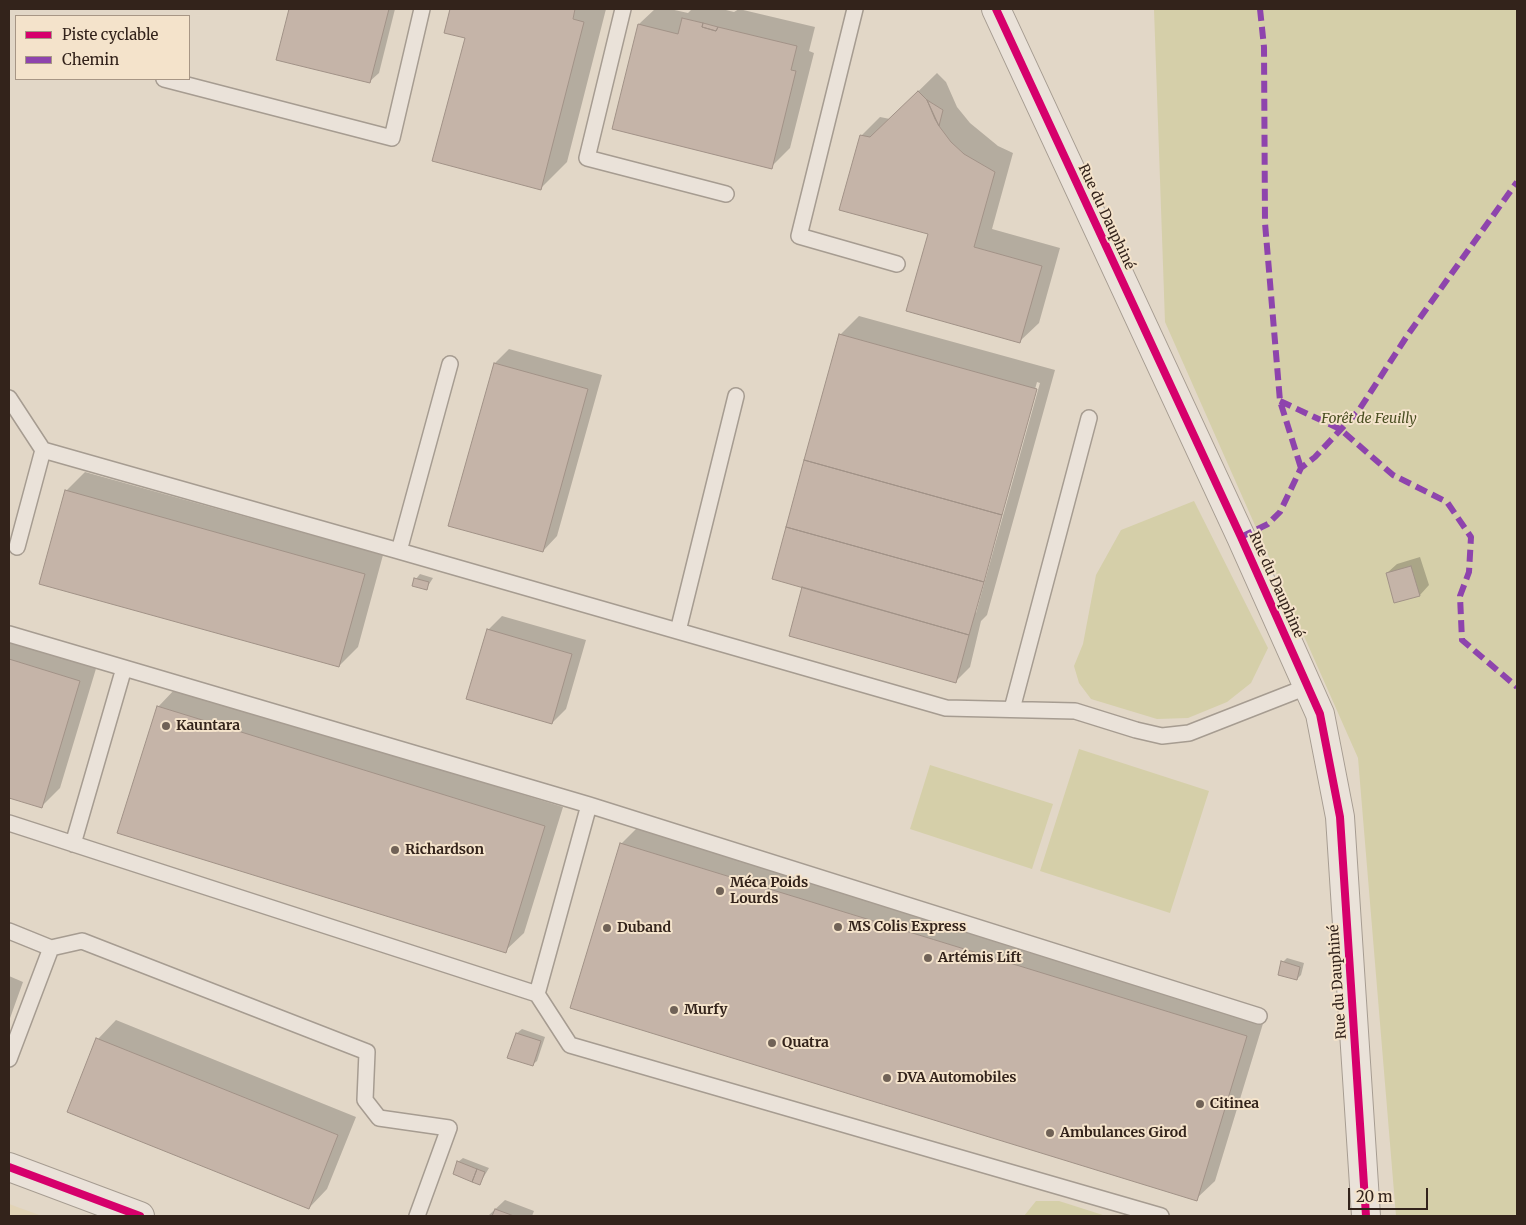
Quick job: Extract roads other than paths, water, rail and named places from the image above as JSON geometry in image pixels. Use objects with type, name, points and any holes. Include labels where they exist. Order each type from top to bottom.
[{"type":"street","name":"Rue du Dauphiné","points":[[996,9],[1309,686],[1320,714],[1340,817],[1366,1216]]},
{"type":"street","points":[[9,1167],[140,1216]]},
{"type":"lane","points":[[168,80],[392,138],[422,9]]},
{"type":"lane","points":[[622,9],[587,158],[726,194]]},
{"type":"lane","points":[[855,9],[799,236],[896,264]]},
{"type":"lane","points":[[399,551],[450,364]]},
{"type":"lane","points":[[678,631],[736,396]]},
{"type":"lane","points":[[9,398],[43,450],[946,708],[1075,711],[1162,736],[1189,733],[1233,718],[1309,686]]},
{"type":"lane","points":[[1012,709],[1089,418]]},
{"type":"lane","points":[[17,547],[43,450]]},
{"type":"lane","points":[[9,634],[589,805],[1259,1016]]},
{"type":"lane","points":[[73,844],[124,668]]},
{"type":"lane","points":[[537,994],[589,805]]},
{"type":"lane","points":[[9,823],[537,994],[570,1045],[1161,1216]]},
{"type":"lane","points":[[9,930],[51,948],[82,941],[367,1052],[365,1100],[379,1118],[449,1128],[417,1216]]},
{"type":"lane","points":[[9,1059],[51,948]]},
{"type":"place","name":"Kauntara","points":[[166,726]]},
{"type":"place","name":"Richardson","points":[[395,850]]},
{"type":"place","name":"Méca Poids Lourds","points":[[720,891]]},
{"type":"place","name":"MS Colis Express","points":[[838,927]]},
{"type":"place","name":"Duband","points":[[607,928]]},
{"type":"place","name":"Artémis Lift","points":[[928,958]]},
{"type":"place","name":"Murfy","points":[[674,1010]]},
{"type":"place","name":"Quatra","points":[[772,1043]]},
{"type":"place","name":"DVA Automobiles","points":[[887,1078]]},
{"type":"place","name":"Citinea","points":[[1200,1104]]},
{"type":"place","name":"Ambulances Girod","points":[[1050,1133]]},
{"type":"park label","name":"Forêt de Feuilly","points":[[1369,419]]}]
